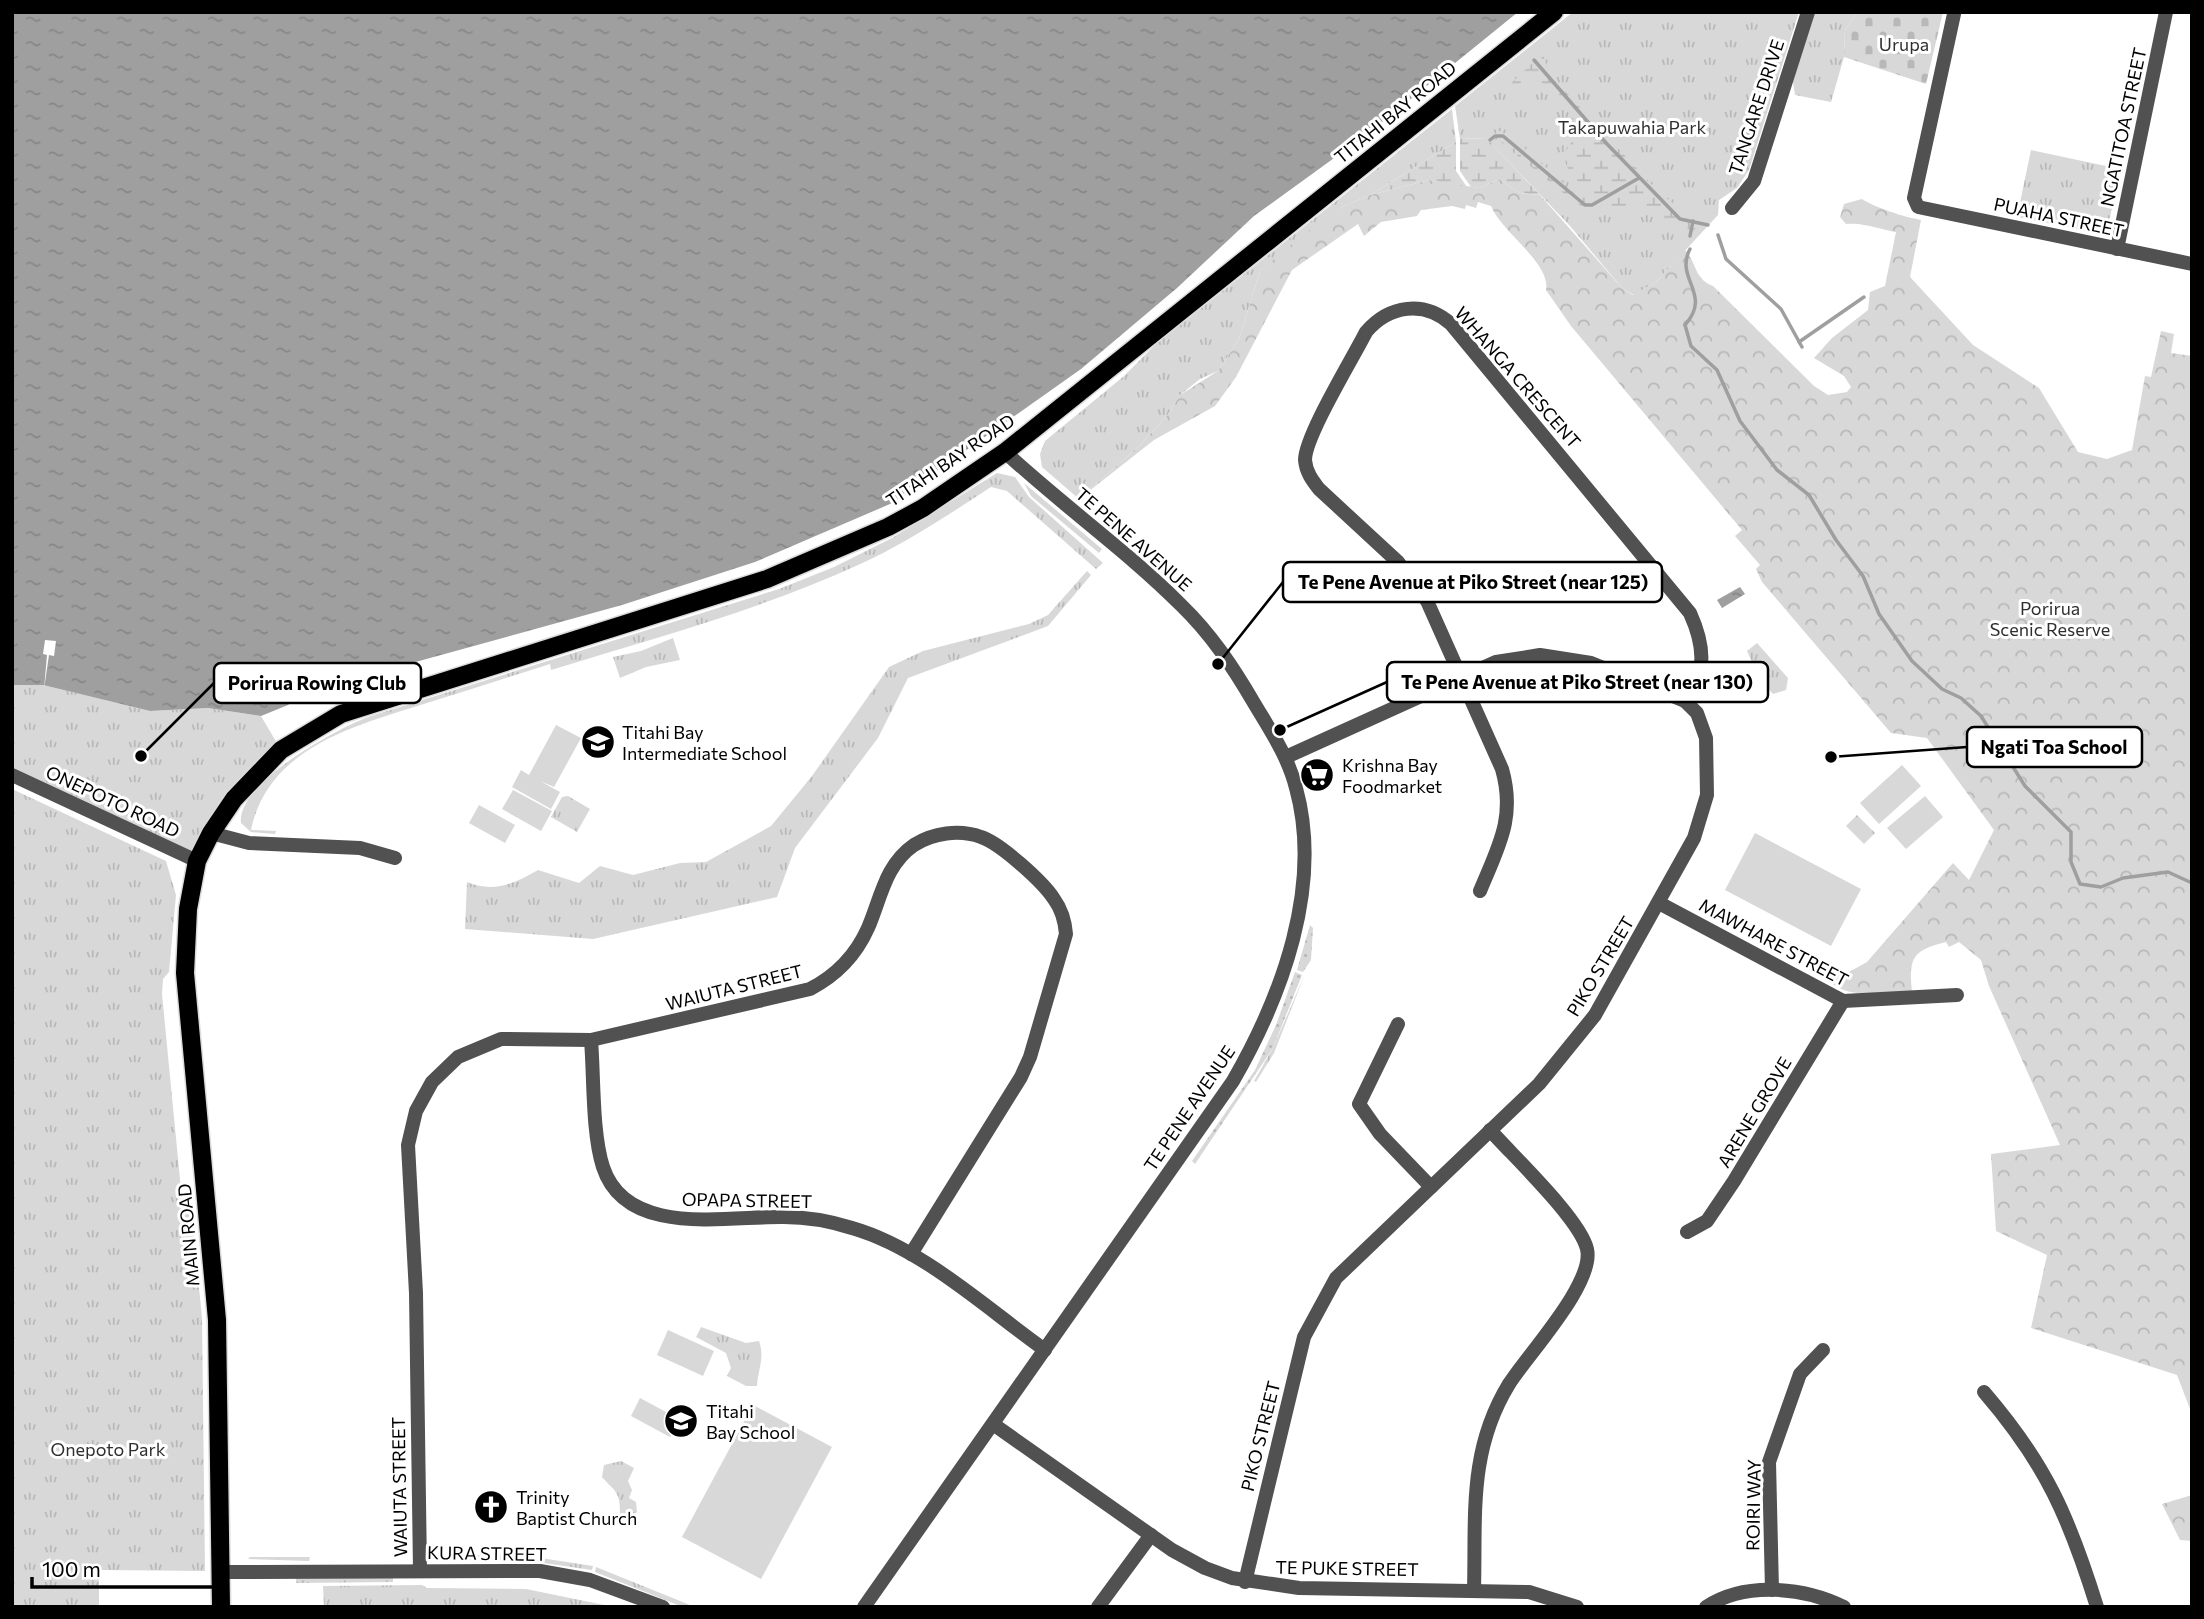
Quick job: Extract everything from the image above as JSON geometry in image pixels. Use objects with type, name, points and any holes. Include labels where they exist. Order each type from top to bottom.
[{"type":"main road","name":"TITAHI BAY ROAD","points":[[197,862],[211,833],[234,799],[281,750],[341,714],[767,579],[888,527],[923,508],[1005,452],[1554,12]]},
{"type":"main road","name":"MAIN ROAD","points":[[197,862],[186,920],[185,973],[217,1320],[221,1607]]},
{"type":"street","name":"TANGARE DRIVE","points":[[1732,208],[1754,181],[1808,12]]},
{"type":"street","name":"NGATITOA STREET","points":[[2117,249],[2166,12]]},
{"type":"street","name":"PUAHA STREET","points":[[1954,14],[1914,198],[1918,206],[2192,264]]},
{"type":"street","name":"WHANGA CRESCENT","points":[[1461,677],[1427,601],[1410,575],[1319,489],[1310,478],[1305,463],[1310,441],[1366,332],[1385,315],[1407,308],[1424,309],[1451,324],[1690,613],[1699,633],[1702,668],[1695,688],[1685,701]]},
{"type":"street","name":"TE PENE AVENUE","points":[[863,1607],[1233,1081],[1267,1013],[1296,924],[1305,862],[1302,813],[1286,757],[1223,653],[1205,629],[1169,593],[1005,452]]},
{"type":"street","points":[[1286,757],[1496,662],[1539,655],[1563,657],[1610,669],[1685,701]]},
{"type":"street","points":[[1461,677],[1502,769],[1509,793],[1506,828],[1480,891]]},
{"type":"street","name":"PIKO STREET","points":[[1245,1582],[1304,1337],[1336,1278],[1539,1084],[1582,1033],[1694,838],[1707,795],[1706,738],[1696,713],[1685,701]]},
{"type":"street","name":"ONEPOTO ROAD","points":[[12,775],[197,862]]},
{"type":"street","points":[[211,833],[249,843],[360,848],[395,858]]},
{"type":"street","name":"WAIUTA STREET","points":[[419,1570],[416,1293],[408,1145],[416,1111],[428,1088],[443,1069],[458,1057],[488,1042],[518,1037],[591,1040],[810,989],[835,973],[855,951],[890,872],[902,855],[926,838],[955,833],[982,837],[999,847],[1052,896],[1065,921],[1063,951],[1021,1077],[911,1254]]},
{"type":"street","name":"MAWHARE STREET","points":[[1659,903],[1843,1001],[1957,995]]},
{"type":"street","name":"ARENE GROVE","points":[[1687,1232],[1707,1222],[1728,1191],[1843,1001]]},
{"type":"street","points":[[1398,1024],[1359,1104],[1380,1134],[1431,1187]]},
{"type":"street","name":"OPAPA STREET","points":[[591,1040],[602,1165],[612,1185],[630,1203],[659,1216],[811,1219],[869,1233],[911,1254],[1045,1350]]},
{"type":"street","points":[[1475,1590],[1476,1482],[1486,1430],[1510,1382],[1584,1277],[1588,1252],[1583,1237],[1569,1217],[1490,1130]]},
{"type":"street","name":"ROIRI WAY","points":[[1772,1590],[1769,1462],[1800,1374],[1823,1350]]},
{"type":"street","points":[[1984,1392],[2018,1433],[2059,1498],[2078,1546],[2097,1607]]},
{"type":"street","name":"TE PUKE STREET","points":[[993,1424],[1193,1563],[1245,1582],[1299,1588],[1529,1592],[1572,1606]]},
{"type":"street","points":[[1098,1607],[1151,1535]]},
{"type":"street","name":"KURA STREET","points":[[221,1572],[540,1571],[590,1580],[663,1607]]},
{"type":"street","points":[[1706,1607],[1745,1592],[1772,1590],[1816,1596],[1844,1607]]},
{"type":"green space","name":"Takapuwahia Park","points":[[1573,12],[1799,12],[1749,170],[1737,188],[1719,200],[1718,215],[1656,282],[1634,295],[1623,289],[1570,226],[1486,138],[1460,139],[1455,106]]},
{"type":"green space","points":[[1813,12],[1858,12],[1845,30],[1844,57],[1831,102],[1795,95],[1792,75]]},
{"type":"green space","name":"Urupa","points":[[1858,12],[1943,12],[1926,84],[1844,57],[1845,30]]},
{"type":"green space","points":[[1540,56],[1544,57],[1549,74],[1653,186],[1684,213],[1710,223],[1705,227],[1697,226],[1690,236],[1689,229],[1674,225],[1669,229],[1662,227],[1656,218],[1640,212],[1635,204],[1614,209],[1601,205],[1590,211],[1573,201],[1497,139],[1491,143],[1540,195],[1520,193],[1499,179],[1480,188],[1471,187],[1460,171],[1460,139],[1487,138],[1500,131],[1513,138],[1580,198],[1584,200],[1596,197],[1570,174],[1563,156],[1572,140],[1574,127],[1562,104],[1539,78],[1518,93],[1508,95],[1503,91]]},
{"type":"green space","points":[[1452,109],[1456,142],[1370,195],[1342,207],[1260,271],[1239,339],[1218,371],[1200,379],[1180,395],[1167,416],[1139,446],[1079,499],[1042,467],[1040,454],[1045,441],[1124,376],[1156,344]]},
{"type":"green space","points":[[1456,142],[1456,171],[1467,187],[1429,180],[1370,195]]},
{"type":"green space","points":[[2031,150],[2120,169],[2107,232],[2103,234],[2017,217]]},
{"type":"green space","name":"Porirua Scenic Reserve","points":[[1499,179],[1520,193],[1540,195],[1623,289],[1633,295],[1656,282],[1685,250],[1702,279],[1713,286],[1814,386],[1828,395],[1847,392],[1851,387],[1844,376],[1814,358],[1832,338],[1868,310],[1870,292],[1885,286],[1896,232],[1846,224],[1840,217],[1844,204],[1862,199],[1890,212],[1921,220],[1910,277],[1973,345],[2039,388],[2078,452],[2107,459],[2132,450],[2145,376],[2151,377],[2161,331],[2174,334],[2171,353],[2192,356],[2192,1414],[2177,1375],[2031,1328],[2047,1255],[1996,1231],[1991,1154],[2060,1145],[1989,986],[1981,960],[1959,942],[1949,947],[1946,942],[1927,948],[1920,952],[1913,963],[1912,991],[1877,994],[1853,992],[1833,984],[1825,976],[1849,972],[1867,962],[1953,863],[1969,880],[1994,830],[1927,738],[1891,733],[1762,582],[1756,569],[1760,565],[1735,536],[1742,530],[1571,326],[1546,290],[1546,280],[1541,269],[1491,206],[1478,202],[1476,208],[1466,205],[1465,209],[1452,206],[1421,210],[1417,216],[1381,222],[1364,236],[1358,224],[1292,270],[1236,377],[1215,406],[1154,440],[1079,499],[1139,446],[1167,416],[1180,395],[1218,371],[1239,339],[1260,271],[1304,234],[1342,207],[1370,195],[1429,180],[1480,188]]},
{"type":"green space","points":[[997,473],[1015,477],[1029,497],[1103,563],[1096,569],[1007,491],[991,487],[893,548],[783,596],[551,670],[550,664],[345,731],[296,759],[276,778],[261,802],[251,830],[276,831],[275,834],[251,832],[241,823],[244,807],[271,774],[314,744],[356,722],[779,589],[834,567],[892,538]]},
{"type":"green space","points":[[1024,483],[1102,549],[1099,553],[1031,496]]},
{"type":"green space","points":[[1087,571],[1091,575],[1048,626],[908,678],[878,738],[795,848],[777,897],[593,939],[465,929],[467,882],[495,887],[538,870],[579,883],[600,866],[633,875],[680,863],[706,862],[771,826],[812,776],[889,667],[923,651],[1029,624],[1048,615]]},
{"type":"green space","points":[[673,638],[680,660],[646,667],[620,678],[613,657],[641,651]]},
{"type":"green space","points":[[1757,643],[1788,678],[1786,690],[1773,694],[1760,680],[1747,651]]},
{"type":"green space","points":[[12,685],[43,685],[150,711],[208,708],[261,716],[281,750],[197,861],[12,775]]},
{"type":"green space","points":[[556,725],[581,738],[554,787],[540,781],[560,792],[551,809],[512,787],[521,770],[529,775]]},
{"type":"green space","points":[[1902,765],[1921,786],[1879,824],[1860,803]]},
{"type":"green space","name":"Onepoto Park","points":[[12,789],[166,861],[176,895],[169,972],[163,979],[162,994],[182,1200],[192,1216],[202,1318],[205,1571],[99,1570],[99,1607],[12,1607]]},
{"type":"green space","points":[[513,790],[552,811],[541,831],[502,809]]},
{"type":"green space","points":[[568,796],[590,809],[577,832],[551,817],[562,797]]},
{"type":"green space","points":[[1925,796],[1943,817],[1906,849],[1887,828]]},
{"type":"green space","points":[[479,805],[515,825],[505,843],[469,823]]},
{"type":"green space","points":[[1857,815],[1875,833],[1864,844],[1846,826]]},
{"type":"green space","points":[[1755,833],[1861,889],[1831,946],[1725,890]]},
{"type":"green space","points":[[1310,925],[1313,928],[1311,960],[1303,972],[1297,970]]},
{"type":"green space","points":[[1295,972],[1302,975],[1273,1048],[1195,1164],[1192,1161],[1255,1070],[1276,1025]]},
{"type":"green space","points":[[1305,974],[1274,1053],[1256,1082],[1254,1081],[1273,1048]]},
{"type":"green space","points":[[701,1327],[746,1343],[759,1341],[761,1358],[757,1386],[746,1386],[727,1376],[731,1368],[726,1353],[696,1337]]},
{"type":"green space","points":[[668,1330],[714,1351],[703,1376],[657,1355]]},
{"type":"green space","points":[[640,1398],[679,1419],[670,1437],[631,1416]]},
{"type":"green space","points":[[753,1405],[832,1447],[761,1579],[682,1537]]},
{"type":"green space","points":[[621,1461],[634,1468],[628,1481],[632,1490],[629,1498],[636,1502],[637,1512],[628,1518],[620,1513],[618,1496],[602,1477],[604,1465]]},
{"type":"green space","points":[[2192,1495],[2192,1541],[2180,1540],[2162,1504]]},
{"type":"green space","points":[[457,1555],[514,1555],[512,1560],[456,1560]]},
{"type":"green space","points":[[521,1555],[593,1566],[592,1570],[523,1560]]},
{"type":"green space","points":[[310,1557],[309,1561],[248,1559]]},
{"type":"green space","points":[[596,1567],[695,1607],[683,1607],[595,1572]]},
{"type":"green space","points":[[393,1576],[393,1582],[296,1583],[296,1578]]},
{"type":"green space","points":[[422,1585],[427,1588],[526,1589],[614,1607],[324,1607],[323,1586]]},
{"type":"water","points":[[12,12],[1518,12],[1370,132],[1254,216],[1177,288],[1081,369],[890,504],[755,562],[622,605],[303,693],[288,705],[261,716],[208,708],[150,711],[43,685],[12,685]]},
{"type":"water","points":[[1740,587],[1745,594],[1722,608],[1717,600]]},
{"type":"pier","points":[[45,640],[56,641],[54,656],[49,655],[44,689],[47,655],[43,654]]},
{"type":"waterway","points":[[1534,60],[1607,144],[1680,219],[1708,225]]},
{"type":"waterway","points":[[1490,140],[1495,136],[1503,136],[1585,205],[1592,205],[1639,178]]},
{"type":"waterway","points":[[1690,236],[1693,221]]},
{"type":"waterway","points":[[1718,235],[1726,259],[1781,309],[1802,347]]},
{"type":"waterway","points":[[1690,249],[1686,269],[1695,295],[1695,304],[1693,314],[1685,325],[1691,346],[1717,370],[1740,421],[1777,470],[1809,495],[1836,540],[1863,576],[1879,614],[1912,661],[1942,689],[1961,698],[1981,716],[2025,786],[2071,832],[2071,862],[2080,884],[2101,887],[2123,878],[2168,872],[2192,883]]},
{"type":"waterway","points":[[1799,342],[1864,297]]},
{"type":"place","name":"Te Pene Avenue at Piko Street (near 125)","points":[[1218,664]]},
{"type":"place","name":"Te Pene Avenue at Piko Street (near 130)","points":[[1280,730]]},
{"type":"place","name":"Titahi Bay Intermediate School","points":[[598,742]]},
{"type":"place","name":"Porirua Rowing Club","points":[[141,756]]},
{"type":"place","name":"Ngati Toa School","points":[[1831,757]]},
{"type":"place","name":"Krishna Bay Foodmarket","points":[[1317,775]]},
{"type":"place","name":"Titahi Bay School","points":[[681,1421]]},
{"type":"place","name":"Trinity Baptist Church","points":[[491,1507]]}]
